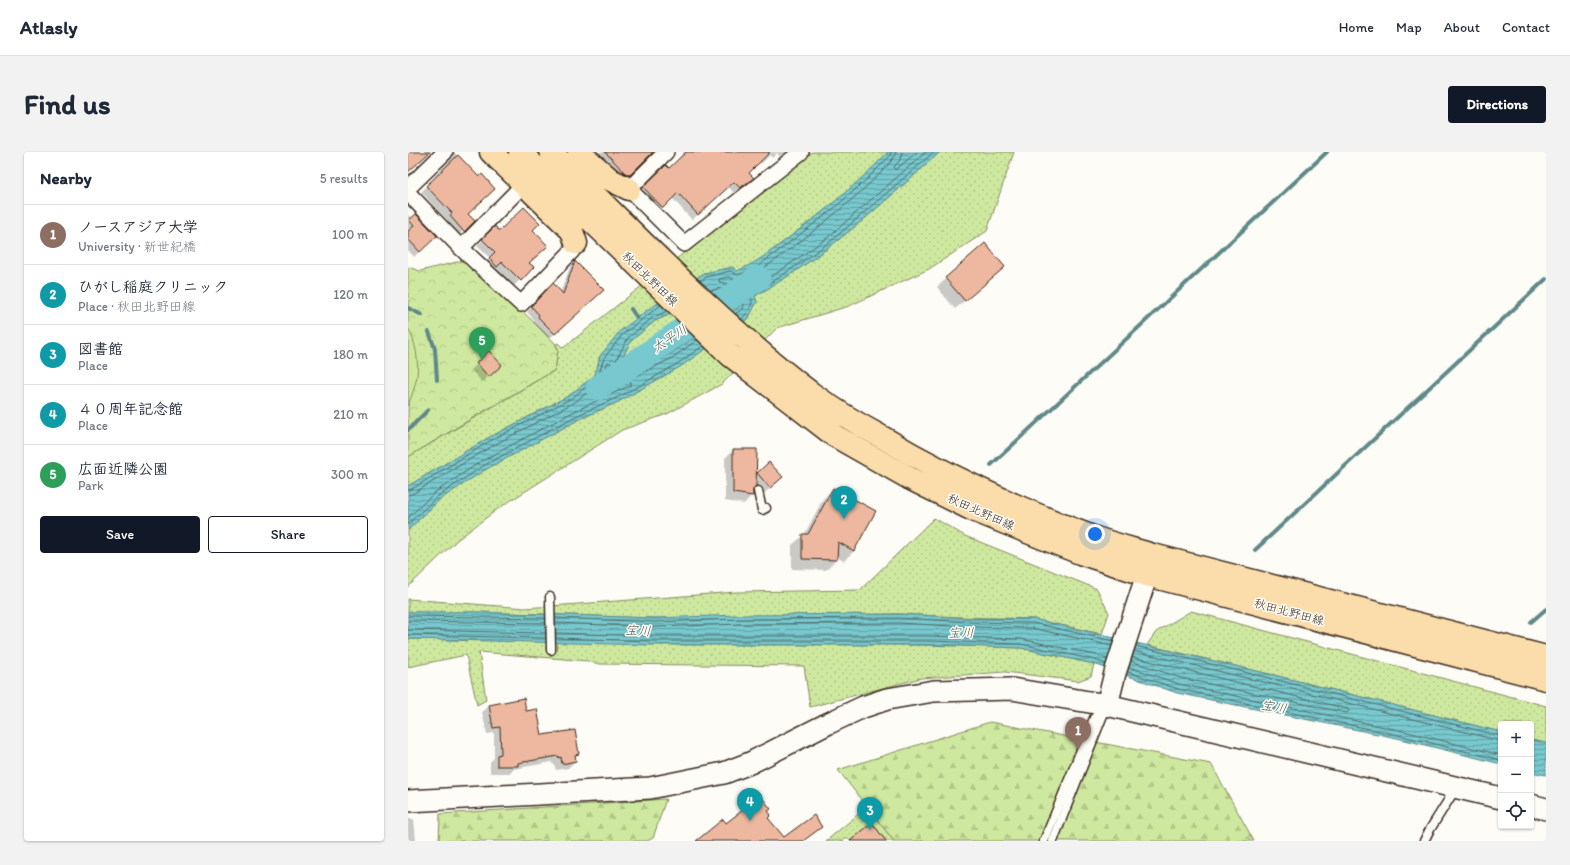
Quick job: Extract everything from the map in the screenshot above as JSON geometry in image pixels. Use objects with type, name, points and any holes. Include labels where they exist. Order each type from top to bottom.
[{"type":"main road","points":[[491,152],[572,231],[576,243]]},
{"type":"main road","name":"秋田北野田線","points":[[520,152],[667,281],[748,342],[812,394],[918,459],[992,496],[1094,537],[1150,565],[1546,679]]},
{"type":"main road","name":"秋田北野田線","points":[[551,152],[616,214],[667,281],[730,355],[835,436],[909,478],[987,516],[1080,554],[1150,565],[1546,658]]},
{"type":"main road","points":[[579,152],[611,180],[630,189]]},
{"type":"street","points":[[408,188],[446,152]]},
{"type":"street","points":[[666,152],[630,189],[684,244],[801,152]]},
{"type":"street","points":[[461,248],[524,184]]},
{"type":"street","points":[[408,193],[461,248],[521,304],[572,251],[576,243]]},
{"type":"street","points":[[1107,705],[1115,673],[1150,565]]},
{"type":"street","points":[[408,801],[650,788],[724,773],[750,763],[829,722],[863,707],[887,700],[934,691],[1012,689],[1107,705],[1498,797]]},
{"type":"street","points":[[1534,806],[1546,809]]},
{"type":"lane","points":[[758,491],[762,510],[766,508]]},
{"type":"lane","points":[[550,596],[551,650]]},
{"type":"lane","points":[[1044,841],[1094,718],[1107,705]]},
{"type":"lane","points":[[1053,841],[1107,705]]},
{"type":"lane","points":[[1424,841],[1456,788]]},
{"type":"green space","points":[[812,152],[888,152],[864,177],[829,207],[754,264],[737,272],[704,273],[637,318],[600,356],[595,375],[570,395],[488,438],[408,486],[408,457],[555,370],[558,350],[556,344],[558,343],[563,348]]},
{"type":"green space","points":[[940,152],[1014,152],[987,231],[929,269],[849,306],[777,328],[722,384],[667,414],[622,430],[499,508],[457,540],[408,587],[408,530],[439,500],[485,469],[578,420],[618,402],[676,369],[748,319],[756,302],[755,296],[781,281],[829,247],[874,211]]},
{"type":"green space","points":[[469,259],[555,343],[558,350],[555,370],[408,457],[408,267],[420,271]]},
{"type":"green space","points":[[725,291],[740,306],[670,354],[633,373],[620,362],[631,341],[655,321]]},
{"type":"green space","points":[[408,328],[415,347],[418,368],[416,381],[408,406]]},
{"type":"green space","points":[[934,518],[965,536],[1097,589],[1109,613],[1102,634],[1033,619],[899,614],[655,618],[476,612],[408,612],[408,599],[525,608],[736,592],[860,590]]},
{"type":"green space","points":[[1191,611],[1546,706],[1546,743],[1534,741],[1534,721],[1498,721],[1498,731],[1147,645],[1156,632]]},
{"type":"green space","points":[[408,639],[928,645],[1021,648],[1094,664],[1091,676],[1078,681],[1005,672],[921,678],[810,707],[804,666],[599,664],[588,661],[479,652],[486,700],[477,705],[466,655],[408,667]]},
{"type":"green space","points":[[990,722],[1211,764],[1254,841],[894,841],[838,770]]},
{"type":"green space","points":[[666,799],[653,838],[647,841],[439,841],[440,814]]},
{"type":"green space","points":[[867,807],[894,841],[886,841],[872,824],[850,841],[847,837],[843,841],[826,841]]},
{"type":"water","points":[[888,152],[940,152],[874,211],[829,247],[781,281],[755,296],[757,302],[748,319],[680,367],[618,402],[578,420],[485,470],[439,500],[408,530],[408,486],[488,438],[570,395],[595,375],[600,356],[620,331],[649,309],[704,273],[733,267],[737,271],[759,260],[829,206]],"holes":[[[725,291],[740,306],[670,354],[633,373],[620,362],[631,341],[655,321],[718,292]]]},
{"type":"water","name":"宝川","points":[[408,612],[476,612],[655,618],[739,615],[899,614],[968,618],[1033,619],[1278,676],[1498,731],[1498,763],[1397,738],[1177,693],[1094,664],[1021,648],[928,645],[652,645],[408,639]]},
{"type":"water","points":[[1534,741],[1546,743],[1546,775],[1534,773]]},
{"type":"building","points":[[408,152],[430,152],[408,172]]},
{"type":"building","points":[[605,152],[653,152],[630,175],[625,173]]},
{"type":"building","points":[[686,152],[770,152],[749,173],[754,178],[740,188],[734,182],[698,215],[678,193],[663,208],[643,187],[666,165],[669,168]]},
{"type":"building","points":[[458,155],[479,177],[482,174],[495,189],[468,214],[475,221],[464,232],[450,216],[452,213],[426,186]]},
{"type":"building","points":[[524,207],[540,223],[533,230],[548,246],[529,263],[534,267],[521,281],[502,262],[497,267],[489,258],[495,252],[482,239],[495,226],[499,231]]},
{"type":"building","points":[[416,214],[437,236],[420,252],[408,239],[408,231],[414,226],[409,220]]},
{"type":"building","points":[[985,243],[1005,267],[965,301],[945,278]]},
{"type":"building","points":[[575,261],[604,290],[555,334],[538,317],[539,315],[531,306],[553,283],[563,294]]},
{"type":"building","points":[[489,351],[502,365],[489,377],[476,363]]},
{"type":"building","points":[[733,449],[757,449],[756,486],[753,490],[753,496],[733,493]]},
{"type":"building","points":[[769,462],[783,477],[770,488],[757,473]]},
{"type":"building","points":[[833,488],[876,511],[854,551],[838,542],[837,560],[802,559],[802,534],[808,534]]},
{"type":"building","points":[[524,698],[526,711],[537,709],[542,735],[575,730],[579,754],[575,755],[576,761],[562,764],[561,757],[559,758],[558,756],[518,763],[518,766],[497,766],[497,755],[501,754],[500,727],[493,728],[489,705]]},
{"type":"building","points":[[763,799],[771,809],[768,811],[771,815],[768,818],[784,837],[814,815],[822,827],[803,841],[696,841],[723,819],[726,823],[756,800],[759,802]]},
{"type":"building","points":[[872,823],[886,841],[850,841]]},
{"type":"waterway","points":[[991,465],[1327,152]]},
{"type":"waterway","name":"太平川","points":[[598,388],[758,278]]},
{"type":"waterway","points":[[1255,550],[1546,279]]},
{"type":"waterway","points":[[408,308],[422,315]]},
{"type":"waterway","points":[[631,309],[637,318]]},
{"type":"waterway","points":[[429,332],[435,349],[437,380]]},
{"type":"waterway","points":[[408,430],[428,410]]},
{"type":"waterway","points":[[1531,622],[1546,609]]},
{"type":"place","name":"広面近隣公園","points":[[482,360]]},
{"type":"place","name":"ひがし稲庭クリニック","points":[[844,519]]},
{"type":"place","name":"ノースアジア大学","points":[[1078,750]]},
{"type":"place","name":"４０周年記念館","points":[[750,821]]},
{"type":"place","name":"図書館","points":[[870,830]]}]
